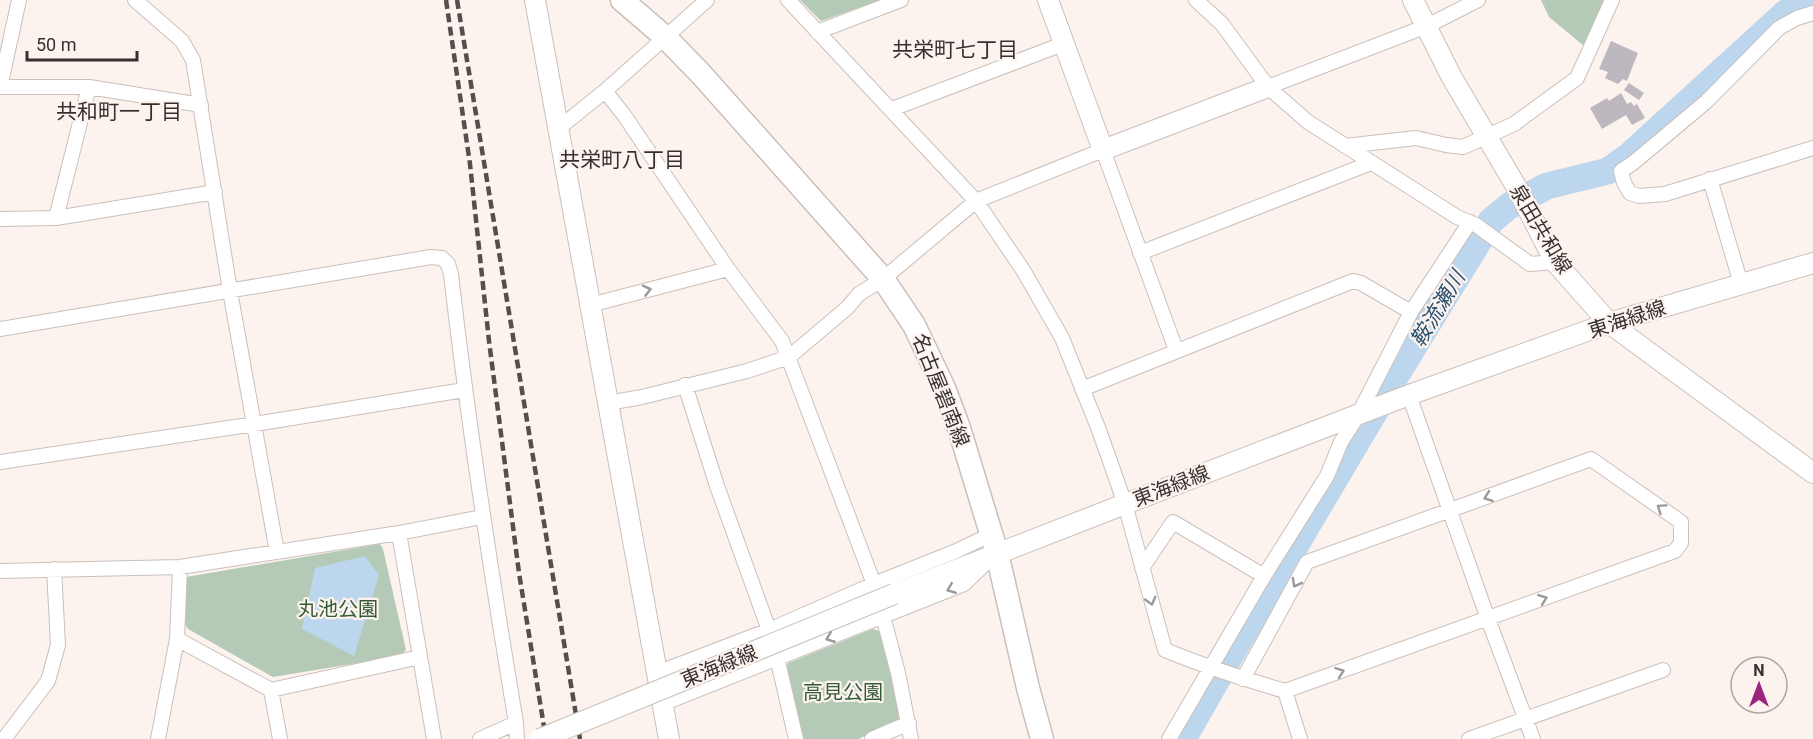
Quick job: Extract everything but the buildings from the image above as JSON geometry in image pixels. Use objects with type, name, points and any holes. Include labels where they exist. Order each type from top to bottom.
[{"type":"main road","points":[[535,0],[669,739]]},
{"type":"main road","name":"名古屋碧南線","points":[[622,0],[701,74],[883,279],[914,326],[944,388],[959,428],[994,544],[1042,739]]},
{"type":"main road","points":[[1048,0],[1103,150],[1268,87]]},
{"type":"main road","name":"泉田共和線","points":[[1413,0],[1451,76],[1516,188],[1555,262],[1609,323],[1813,473]]},
{"type":"main road","name":"東海緑線","points":[[540,739],[894,594],[994,544],[1125,504],[1404,397],[1609,323],[1813,263]]},
{"type":"street","points":[[19,0],[0,87],[88,87],[201,105]]},
{"type":"street","points":[[135,0],[182,41],[193,60],[230,291],[278,552]]},
{"type":"street","points":[[559,128],[606,91],[707,0]]},
{"type":"street","points":[[788,0],[976,201],[1023,270],[1062,338],[1099,430],[1125,504],[1165,650],[1212,669],[1240,678],[1285,692],[1675,551],[1681,543],[1681,522],[1591,459],[1307,562],[1240,678]]},
{"type":"street","points":[[817,32],[901,0]]},
{"type":"street","points":[[1196,0],[1222,24],[1268,87],[1308,122],[1457,217],[1492,236],[1530,264],[1555,262]]},
{"type":"street","points":[[1268,87],[1427,26],[1478,0]]},
{"type":"street","points":[[1345,147],[1416,138],[1463,147],[1514,124],[1577,78],[1612,0]]},
{"type":"street","points":[[1813,14],[1797,18],[1779,28],[1707,101],[1633,164],[1621,171],[1630,193],[1639,196],[1665,194],[1813,148]]},
{"type":"street","points":[[891,109],[1063,44]]},
{"type":"street","points":[[56,218],[88,87]]},
{"type":"street","points":[[606,91],[728,269],[782,341],[874,584]]},
{"type":"street","points":[[608,403],[747,371],[789,357],[847,308],[859,294],[883,279],[976,201],[1103,150],[1176,350]]},
{"type":"street","points":[[1140,253],[1371,163]]},
{"type":"street","points":[[1710,179],[1742,284]]},
{"type":"street","points":[[0,219],[56,218],[215,192]]},
{"type":"street","points":[[1168,739],[1212,669],[1264,576],[1327,476],[1341,442],[1362,415],[1411,312],[1473,224]]},
{"type":"street","points":[[0,329],[431,257],[442,258],[448,264],[451,274],[482,517],[517,739]]},
{"type":"street","points":[[590,305],[728,269]]},
{"type":"street","points":[[1082,389],[1353,281],[1361,283],[1411,312]]},
{"type":"street","points":[[685,385],[717,486],[769,630],[796,739]]},
{"type":"street","points":[[0,462],[464,390]]},
{"type":"street","points":[[1404,397],[1449,511],[1533,739]]},
{"type":"street","points":[[0,571],[180,567],[399,533],[482,517]]},
{"type":"street","points":[[1142,568],[1173,522],[1264,576]]},
{"type":"street","points":[[399,533],[434,739]]},
{"type":"street","points":[[657,673],[769,630],[954,552],[994,544]]},
{"type":"street","points":[[662,704],[964,584],[994,544]]},
{"type":"street","points":[[158,739],[177,639],[180,567]]},
{"type":"street","points":[[4,739],[48,681],[58,645],[54,569]]},
{"type":"street","points":[[883,616],[898,673],[911,739]]},
{"type":"street","points":[[177,639],[271,690],[420,657]]},
{"type":"street","points":[[1469,739],[1663,670]]},
{"type":"street","points":[[271,690],[280,739]]},
{"type":"street","points":[[1285,692],[1300,739]]},
{"type":"street","points":[[480,739],[516,723]]},
{"type":"street","points":[[872,739],[909,723]]},
{"type":"green space","points":[[800,0],[880,0],[821,21]]},
{"type":"green space","points":[[1541,0],[1612,0],[1590,51],[1549,17]]},
{"type":"green space","name":"丸池公園","points":[[380,544],[406,650],[400,656],[273,677],[188,629],[184,622],[186,577]]},
{"type":"green space","name":"高見公園","points":[[873,629],[882,632],[899,715],[898,722],[858,739],[804,739],[786,670],[788,663]]},
{"type":"water","points":[[365,556],[379,575],[354,656],[302,629],[315,568]]},
{"type":"waterway","name":"鞍流瀬川","points":[[1183,739],[1398,372],[1491,221],[1509,206],[1547,186],[1608,171],[1629,156],[1787,12],[1813,1]]},
{"type":"railway","points":[[446,0],[470,164],[489,341],[519,573],[546,739]]},
{"type":"railway","points":[[457,0],[580,739]]},
{"type":"district","name":"共栄町七丁目","points":[[955,50]]},
{"type":"district","name":"共和町一丁目","points":[[119,112]]},
{"type":"district","name":"共栄町八丁目","points":[[622,160]]}]
